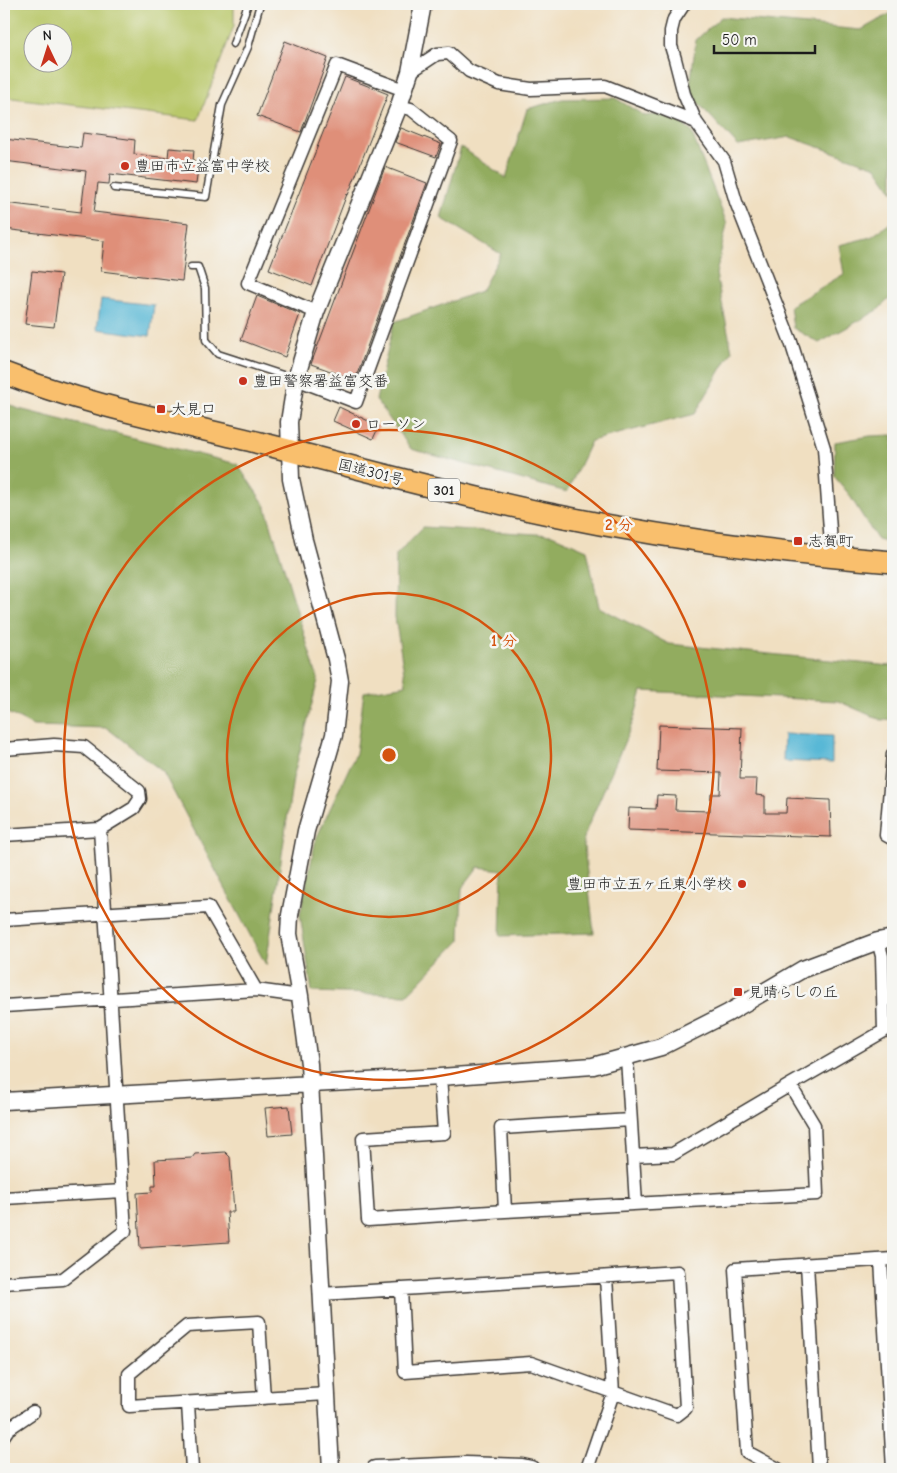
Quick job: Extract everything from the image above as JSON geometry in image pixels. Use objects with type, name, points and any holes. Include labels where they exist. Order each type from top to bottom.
[{"type":"highway","name":"国道301号","points":[[4,373],[111,408],[465,495],[546,513],[752,548],[893,562]]},
{"type":"street","points":[[331,1469],[309,1064],[289,934],[290,915],[306,831],[334,735],[340,681],[336,659],[304,540],[291,479],[289,422],[296,379],[316,312],[399,106],[410,72],[423,4]]},
{"type":"street","points":[[684,4],[674,19],[671,31],[671,46],[684,94],[696,122],[724,161],[736,202],[791,342],[824,448],[832,557]]},
{"type":"street","points":[[410,72],[437,54],[449,54],[469,71],[499,84],[531,89],[605,86],[696,122]]},
{"type":"street","points":[[316,312],[248,282],[337,65],[404,90]]},
{"type":"street","points":[[296,379],[356,402],[451,141],[411,109],[399,106]]},
{"type":"street","points":[[4,749],[54,745],[84,747],[139,791],[140,799],[134,808],[100,829],[4,835]]},
{"type":"street","points":[[893,754],[886,835],[893,839]]},
{"type":"street","points":[[4,1283],[63,1279],[125,1231],[100,829]]},
{"type":"street","points":[[4,920],[208,907],[256,990]]},
{"type":"street","points":[[4,1102],[440,1077],[593,1066],[661,1048],[728,1013],[803,969],[886,939]]},
{"type":"street","points":[[632,1156],[673,1154],[884,1031],[882,956],[886,939]]},
{"type":"street","points":[[4,1006],[256,990],[300,996]]},
{"type":"street","points":[[627,1058],[636,1204]]},
{"type":"street","points":[[440,1077],[444,1133],[363,1138],[368,1220],[817,1194],[814,1125],[790,1085]]},
{"type":"street","points":[[505,1211],[501,1128],[630,1120]]},
{"type":"street","points":[[4,1198],[122,1191]]},
{"type":"street","points":[[778,1469],[746,1452],[735,1269],[887,1260],[893,1469]]},
{"type":"street","points":[[807,1264],[819,1469]]},
{"type":"street","points":[[321,1294],[606,1276],[678,1272],[686,1408],[677,1415],[531,1363],[405,1372],[401,1289]]},
{"type":"street","points":[[586,1469],[613,1393],[606,1276]]},
{"type":"street","points":[[264,1398],[259,1322],[187,1326],[128,1374],[129,1406],[188,1404],[327,1394]]},
{"type":"street","points":[[188,1404],[192,1469]]},
{"type":"street","points":[[4,1435],[8,1429],[33,1412]]},
{"type":"street","points":[[375,1469],[466,1464],[531,1469]]},
{"type":"lane","points":[[233,44],[248,4]]},
{"type":"lane","points":[[114,188],[206,198],[222,105],[248,46],[260,4]]},
{"type":"lane","points":[[191,267],[198,267],[205,288],[206,340],[218,354],[296,379]]},
{"type":"green space","points":[[4,4],[234,4],[234,26],[198,120],[4,97]]},
{"type":"green space","points":[[893,12],[893,192],[876,167],[790,137],[738,146],[689,93],[696,40],[721,17],[861,30]]},
{"type":"green space","points":[[615,98],[645,116],[668,113],[691,131],[727,224],[716,274],[732,351],[695,414],[591,441],[567,492],[411,449],[376,400],[394,322],[481,291],[501,254],[441,218],[461,147],[506,178],[527,109],[562,99]]},
{"type":"green space","points":[[893,221],[893,295],[878,310],[819,343],[793,328],[790,306],[844,274],[839,245],[871,237]]},
{"type":"green space","points":[[4,402],[19,409],[237,464],[265,505],[318,680],[293,778],[266,965],[163,772],[107,728],[33,726],[4,711]]},
{"type":"green space","points":[[893,435],[893,543],[877,539],[848,493],[834,476],[835,442],[870,436]]},
{"type":"green space","points":[[423,527],[552,535],[587,550],[599,607],[669,644],[890,666],[893,662],[893,719],[881,720],[838,701],[642,691],[633,722],[583,838],[594,933],[500,936],[502,870],[478,867],[462,888],[460,940],[407,995],[312,992],[300,915],[316,839],[356,753],[364,692],[406,685],[395,617],[396,555]]},
{"type":"water","points":[[101,299],[154,305],[150,336],[97,329]]},
{"type":"water","points":[[784,734],[832,736],[832,763],[783,761]]},
{"type":"building","points":[[285,41],[328,58],[301,132],[257,116]]},
{"type":"building","points":[[345,77],[388,94],[312,286],[269,269]]},
{"type":"building","points":[[401,128],[441,144],[436,157],[395,142]]},
{"type":"building","points":[[83,133],[135,140],[134,154],[168,158],[169,148],[194,150],[193,161],[199,162],[196,184],[110,174],[109,184],[98,183],[94,212],[189,223],[182,281],[101,271],[104,241],[4,229],[4,203],[81,212],[86,171],[4,161],[4,139],[81,148]]},
{"type":"building","points":[[385,167],[427,183],[355,380],[311,364]]},
{"type":"building","points":[[32,271],[61,274],[54,327],[25,324]]},
{"type":"building","points":[[257,296],[300,314],[285,357],[241,340]]},
{"type":"building","name":"ローソン","points":[[339,407],[379,426],[373,439],[333,421]]},
{"type":"building","points":[[659,725],[742,728],[740,779],[757,779],[756,795],[765,796],[765,813],[786,813],[787,798],[830,800],[831,837],[628,830],[629,808],[656,809],[657,795],[676,796],[675,810],[710,811],[711,794],[720,794],[721,773],[657,771]]},
{"type":"building","points":[[289,1106],[292,1134],[268,1136],[265,1108]]},
{"type":"building","points":[[225,1152],[230,1157],[234,1212],[227,1212],[229,1242],[140,1248],[137,1193],[152,1192],[152,1186],[156,1186],[155,1160],[192,1158],[195,1154]]},
{"type":"place","name":"豊田市立益富中学校","points":[[125,166]]},
{"type":"place","name":"豊田警察署益富交番","points":[[243,381]]},
{"type":"place","name":"大見口","points":[[161,409]]},
{"type":"place","name":"ローソン","points":[[356,424]]},
{"type":"place","name":"志賀町","points":[[798,541]]},
{"type":"place","name":"豊田市立五ヶ丘東小学校","points":[[742,884]]},
{"type":"place","name":"見晴らしの丘","points":[[738,992]]}]
